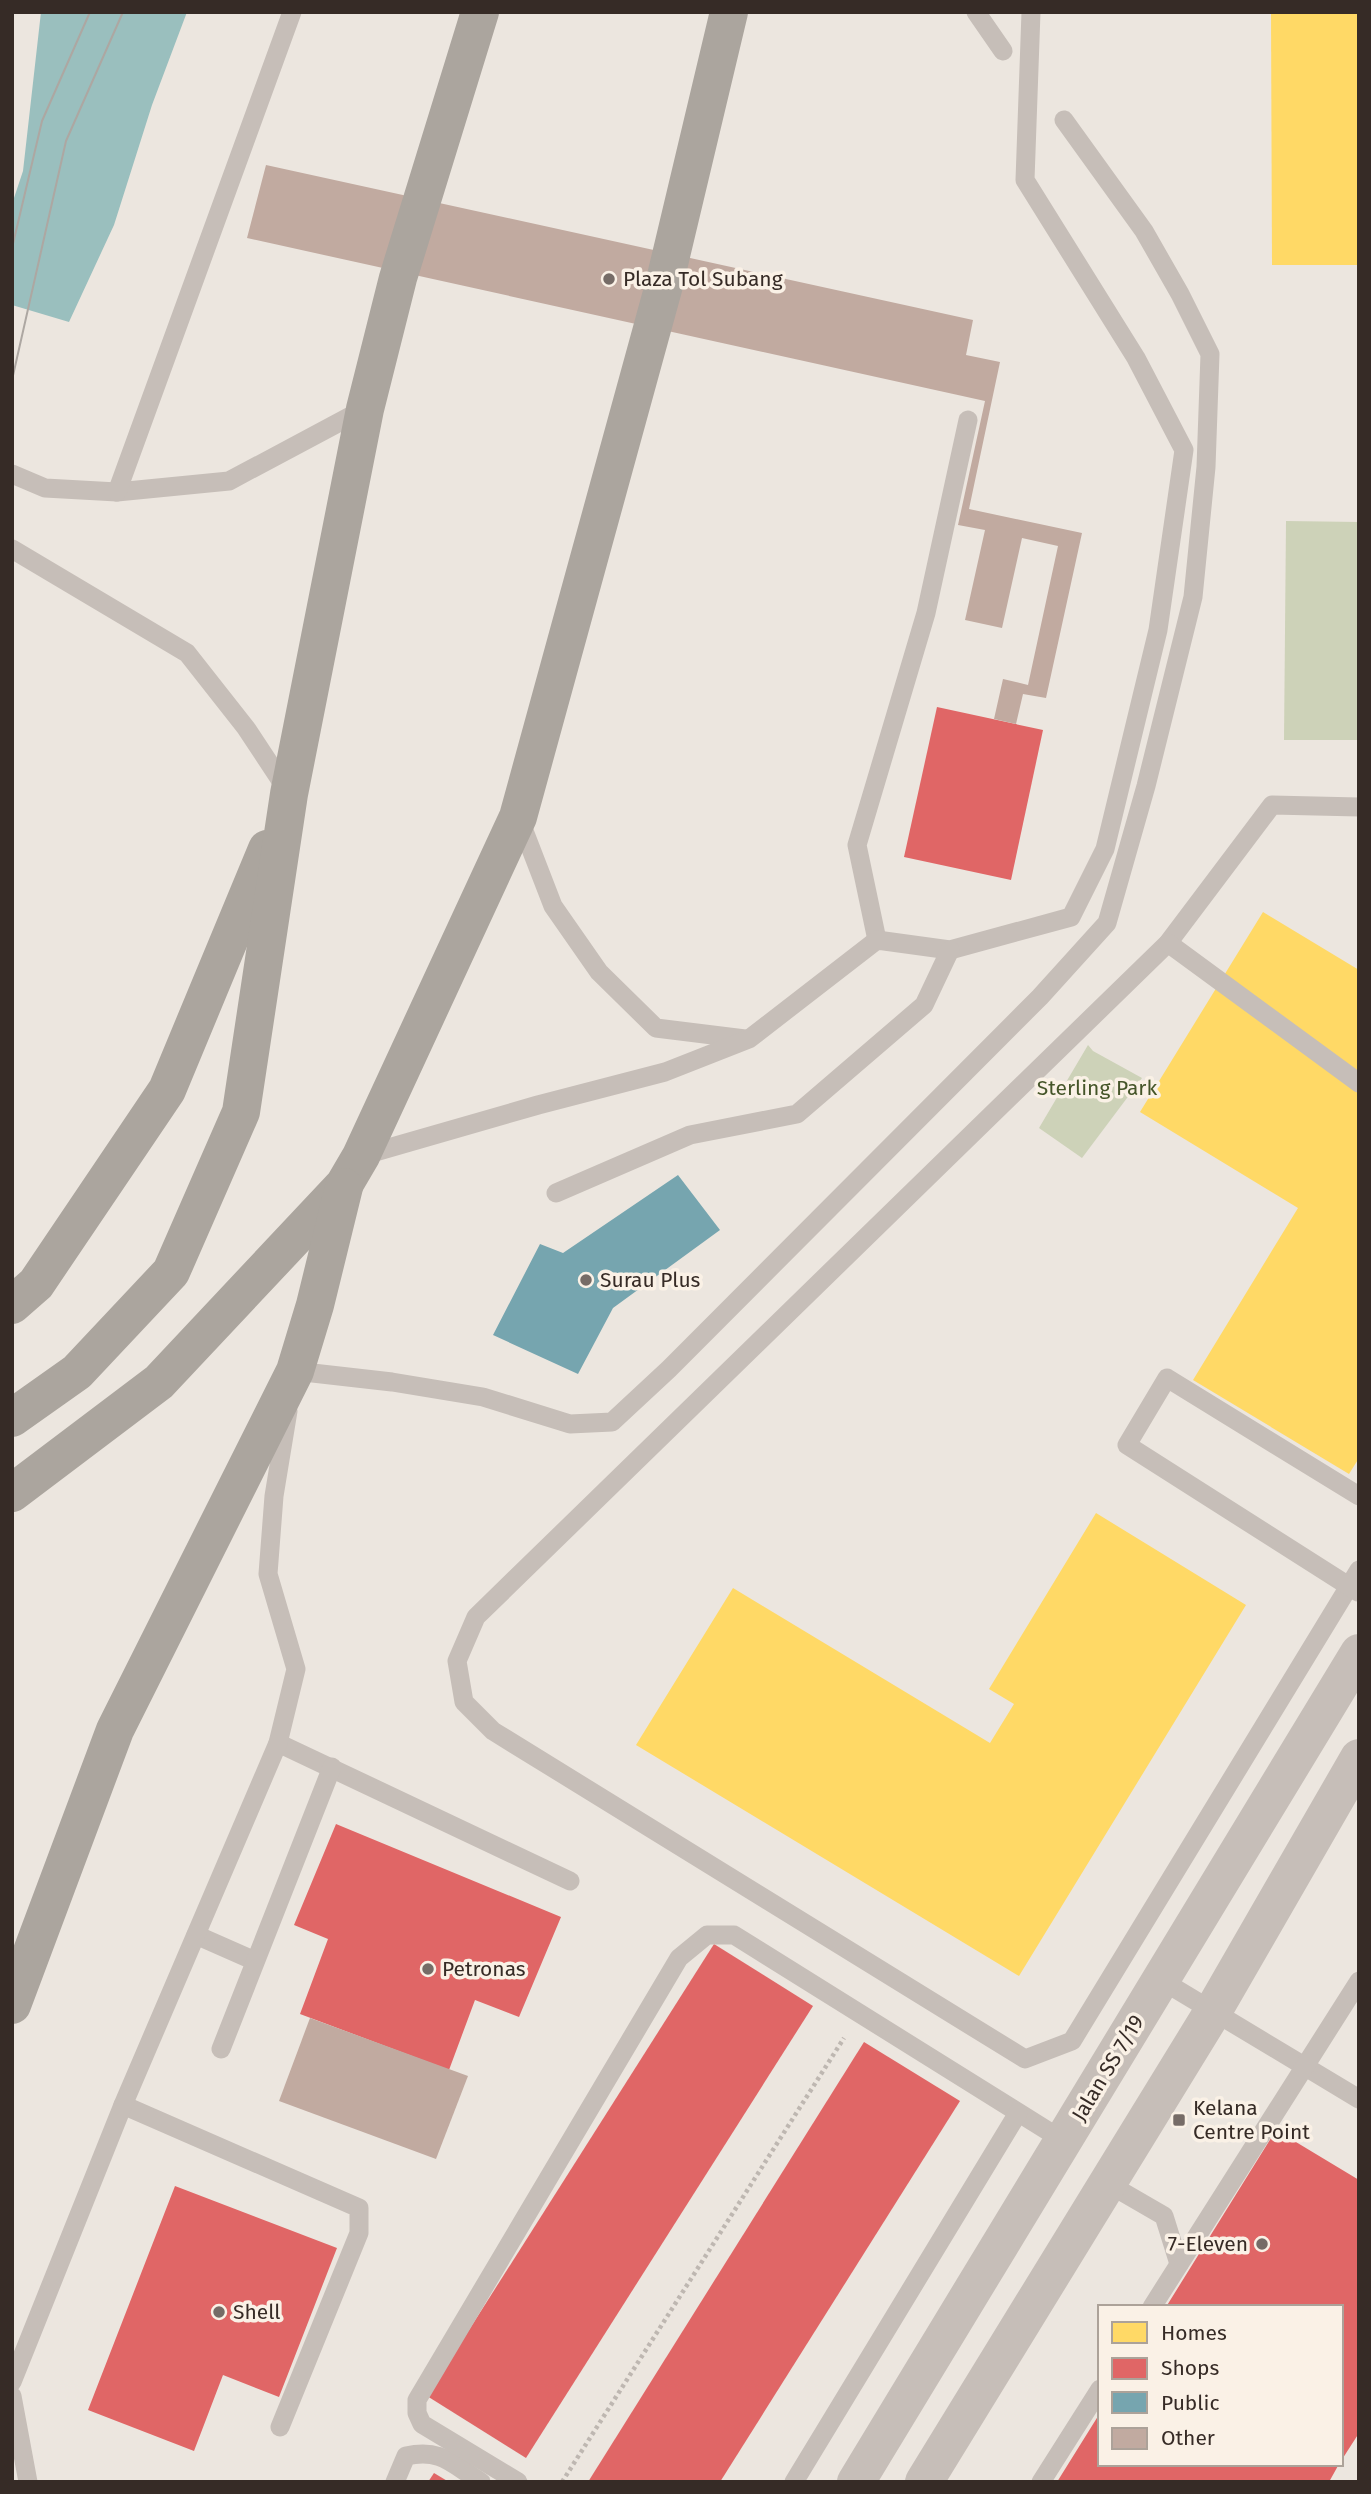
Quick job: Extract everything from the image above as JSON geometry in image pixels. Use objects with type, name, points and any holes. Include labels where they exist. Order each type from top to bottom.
[{"type":"highway","points":[[12,1418],[77,1372],[171,1272],[241,1112],[289,794],[365,409],[398,278],[480,12]]},
{"type":"highway","points":[[12,2005],[115,1730],[295,1371],[352,1171],[518,817],[663,289],[729,12]]},
{"type":"highway","points":[[12,1305],[36,1284],[167,1090],[289,794]]},
{"type":"highway","points":[[12,1493],[159,1382],[352,1171]]},
{"type":"street","name":"Jalan SS 7/19","points":[[856,2482],[1359,1653]]},
{"type":"street","points":[[924,2482],[1212,2013],[1359,1758]]},
{"type":"lane","points":[[117,492],[292,12]]},
{"type":"lane","points":[[976,12],[1003,51]]},
{"type":"lane","points":[[352,1171],[538,1105],[665,1072],[748,1039],[877,940],[950,950],[1071,917],[1105,849],[1158,629],[1184,450],[1136,358],[1025,180],[1031,12]]},
{"type":"lane","points":[[12,2382],[123,2105],[278,1743],[296,1669],[268,1574],[274,1496],[295,1371],[392,1382],[483,1397],[570,1424],[612,1422],[669,1369],[1040,997],[1107,923],[1146,786],[1193,597],[1206,467],[1210,354],[1180,293],[1144,230],[1064,120]]},
{"type":"lane","points":[[12,474],[45,488],[117,492],[229,481],[365,409]]},
{"type":"lane","points":[[877,940],[857,845],[926,613],[968,419]]},
{"type":"lane","points":[[12,549],[187,653],[246,728],[289,794]]},
{"type":"lane","points":[[1359,807],[1272,805],[1168,943],[476,1617],[457,1661],[464,1702],[493,1731],[1025,2059],[1072,2041],[1356,1583],[1127,1445],[1167,1378],[1359,1496]]},
{"type":"lane","points":[[518,817],[553,906],[599,972],[656,1028],[748,1039]]},
{"type":"lane","points":[[1168,943],[1359,1083]]},
{"type":"lane","points":[[556,1193],[691,1135],[797,1114],[924,1005],[950,950]]},
{"type":"lane","points":[[278,1743],[570,1881]]},
{"type":"lane","points":[[221,2049],[332,1767]]},
{"type":"lane","points":[[196,1935],[255,1961]]},
{"type":"lane","points":[[518,2482],[422,2424],[417,2413],[417,2400],[679,1958],[707,1935],[734,1935],[1064,2141]]},
{"type":"lane","points":[[1161,1980],[1359,2099]]},
{"type":"lane","points":[[1153,2305],[1359,1981]]},
{"type":"lane","points":[[123,2105],[359,2208],[359,2233],[280,2427]]},
{"type":"lane","points":[[794,2482],[1018,2113]]},
{"type":"lane","points":[[1107,2183],[1164,2216],[1179,2263]]},
{"type":"lane","points":[[1041,2482],[1098,2392]]},
{"type":"lane","points":[[12,2396],[28,2482]]},
{"type":"lane","points":[[395,2482],[405,2456],[423,2452],[440,2456],[481,2482]]},
{"type":"path","points":[[562,2482],[859,2014]]},
{"type":"green space","points":[[1286,521],[1359,522],[1359,740],[1284,740]]},
{"type":"green space","name":"Sterling Park","points":[[1088,1045],[1093,1051],[1142,1078],[1082,1158],[1039,1128]]},
{"type":"water","points":[[41,12],[187,12],[152,105],[114,225],[69,322],[12,305],[12,204],[23,171]]},
{"type":"building: Homes","points":[[1271,12],[1359,12],[1359,265],[1272,265]]},
{"type":"building: Homes","points":[[1263,912],[1359,970],[1359,1458],[1349,1474],[1193,1380],[1298,1208],[1140,1112]]},
{"type":"building: Homes","points":[[1096,1513],[1246,1605],[1019,1976],[636,1745],[733,1588],[990,1743],[1014,1704],[989,1689]]},
{"type":"building: Shops","points":[[937,707],[1043,730],[1011,880],[904,857]]},
{"type":"building: Shops","name":"Petronas","points":[[336,1824],[561,1917],[519,2017],[475,2000],[449,2070],[300,2014],[328,1939],[294,1925]]},
{"type":"building: Shops","points":[[714,1944],[813,2006],[526,2458],[427,2396]]},
{"type":"building: Shops","points":[[864,2042],[960,2101],[720,2482],[588,2482]]},
{"type":"building: Shops","points":[[1276,2130],[1359,2180],[1359,2433],[1343,2458],[1343,2305],[1167,2305]]},
{"type":"building: Shops","name":"Shell","points":[[175,2186],[337,2248],[279,2397],[223,2375],[194,2451],[88,2410]]},
{"type":"building: Shops","points":[[1098,2416],[1098,2466],[1338,2466],[1329,2482],[1057,2482]]},
{"type":"building: Shops","points":[[434,2473],[449,2482],[428,2482]]},
{"type":"building: Public","name":"Surau Plus","points":[[678,1175],[720,1230],[613,1308],[578,1374],[493,1335],[540,1244],[563,1253]]},
{"type":"building: Other","name":"Plaza Tol Subang","points":[[266,165],[973,320],[966,355],[1000,362],[969,509],[1082,533],[1046,698],[1023,694],[1016,724],[994,719],[1003,679],[1028,685],[1058,546],[1022,538],[1002,628],[965,620],[985,530],[958,525],[985,401],[247,238]]},
{"type":"building: Other","points":[[310,2018],[468,2076],[436,2159],[279,2101]]},
{"type":"tram line","points":[[12,248],[42,121],[90,12]]},
{"type":"tram line","points":[[12,380],[66,141],[123,12]]},
{"type":"place","name":"Plaza Tol Subang","points":[[609,279]]},
{"type":"place","name":"Surau Plus","points":[[586,1280]]},
{"type":"place","name":"Petronas","points":[[428,1969]]},
{"type":"place","name":"Kelana Centre Point","points":[[1179,2120]]},
{"type":"place","name":"7-Eleven","points":[[1262,2244]]},
{"type":"place","name":"Shell","points":[[219,2312]]}]
